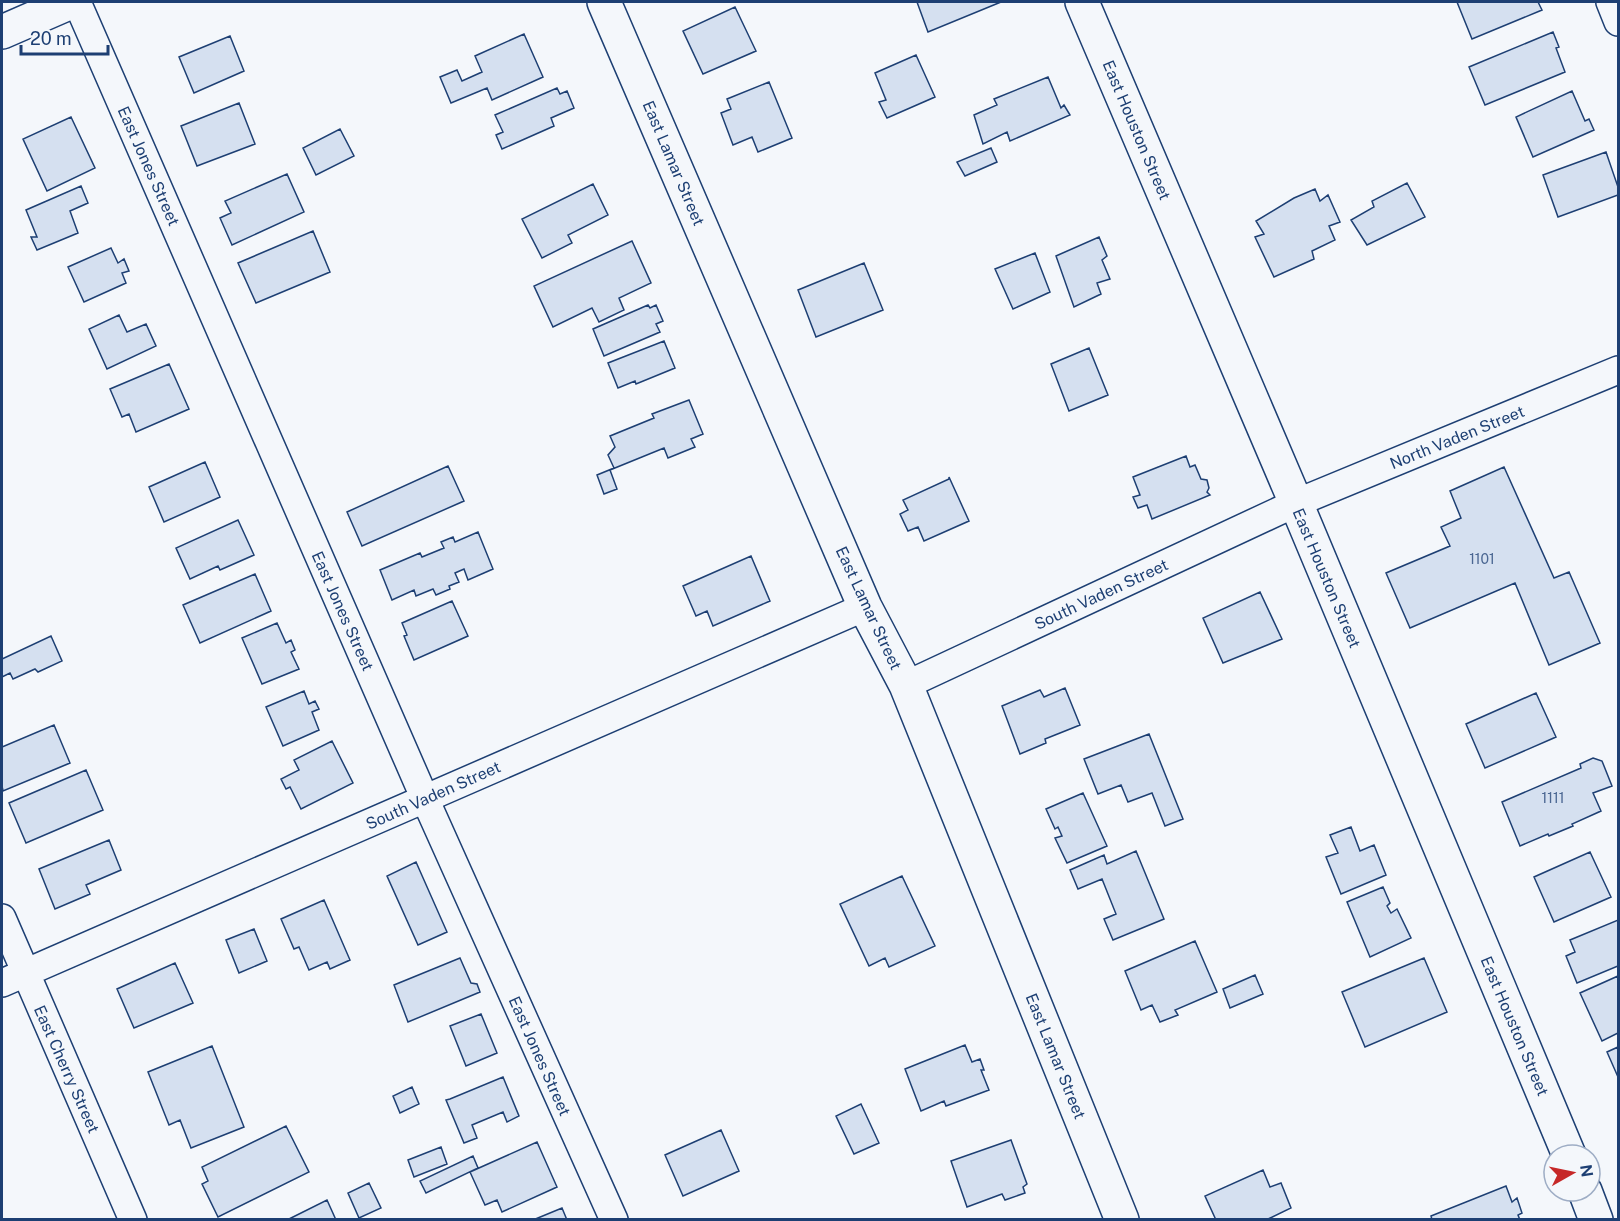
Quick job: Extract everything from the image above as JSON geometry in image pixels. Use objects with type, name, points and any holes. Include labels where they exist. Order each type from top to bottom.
[{"type":"main road","points":[[2,32],[71,2]]},
{"type":"main road","name":"East Lamar Street","points":[[604,2],[865,607],[906,685],[1122,1220]]},
{"type":"main road","name":"East Houston Street","points":[[1082,2],[1296,503],[1564,1143]]},
{"type":"main road","points":[[1589,1203],[1596,1220]]},
{"type":"street","name":"East Jones Street","points":[[77,2],[425,799],[614,1220]]},
{"type":"street","points":[[1610,2],[1618,22]]},
{"type":"street","name":"North Vaden Street","points":[[1296,503],[1618,370]]},
{"type":"street","name":"South Vaden Street","points":[[906,685],[1296,503]]},
{"type":"street","name":"South Vaden Street","points":[[13,978],[865,607]]},
{"type":"street","name":"East Cherry Street","points":[[2,918],[13,978],[133,1220]]},
{"type":"building","points":[[917,2],[1001,2],[928,32]]},
{"type":"building","points":[[1457,2],[1538,2],[1542,10],[1472,39]]},
{"type":"building","points":[[735,7],[756,51],[703,74],[683,31]]},
{"type":"building","points":[[1553,32],[1565,72],[1485,105],[1469,67]]},
{"type":"building","points":[[524,34],[543,77],[492,100],[487,88],[451,103],[440,77],[457,70],[462,81],[482,72],[475,56]]},
{"type":"building","points":[[230,36],[244,71],[194,93],[179,57]]},
{"type":"building","points":[[916,55],[935,97],[887,118],[879,102],[886,100],[875,73]]},
{"type":"building","points":[[1048,77],[1061,108],[1064,105],[1070,115],[1010,141],[1007,132],[983,144],[974,115],[997,105],[994,99]]},
{"type":"building","points":[[769,82],[792,138],[758,152],[752,137],[733,145],[721,113],[731,109],[727,99]]},
{"type":"building","points":[[557,88],[560,94],[567,91],[574,108],[551,118],[554,126],[502,149],[496,135],[503,132],[495,115]]},
{"type":"building","points":[[1572,91],[1585,121],[1589,119],[1594,130],[1533,157],[1516,117]]},
{"type":"building","points":[[239,103],[255,144],[197,166],[181,126]]},
{"type":"building","points":[[71,117],[95,168],[47,191],[23,139]]},
{"type":"building","points":[[340,129],[354,156],[316,175],[303,148]]},
{"type":"building","points":[[991,148],[997,162],[965,176],[957,162]]},
{"type":"building","points":[[1606,152],[1618,187],[1618,195],[1558,217],[1543,175]]},
{"type":"building","points":[[287,174],[304,212],[232,245],[220,218],[231,213],[225,201]]},
{"type":"building","points":[[1407,183],[1425,217],[1367,245],[1351,220],[1374,207],[1372,201]]},
{"type":"building","points":[[593,184],[608,215],[568,235],[572,243],[542,258],[522,219]]},
{"type":"building","points":[[81,186],[88,203],[70,211],[78,233],[37,250],[31,237],[37,237],[26,210]]},
{"type":"building","points":[[1315,189],[1320,201],[1328,195],[1340,222],[1329,226],[1335,240],[1312,251],[1314,259],[1274,277],[1255,237],[1264,234],[1256,221],[1294,198]]},
{"type":"building","points":[[313,231],[330,272],[256,303],[238,263]]},
{"type":"building","points":[[1099,237],[1107,256],[1102,260],[1110,279],[1097,283],[1101,294],[1074,307],[1056,256]]},
{"type":"building","points":[[632,241],[651,283],[619,298],[624,310],[599,322],[592,308],[553,327],[534,286]]},
{"type":"building","points":[[111,248],[118,263],[124,259],[129,271],[122,273],[126,283],[84,302],[68,267]]},
{"type":"building","points":[[1035,253],[1050,292],[1013,309],[995,269]]},
{"type":"building","points":[[864,263],[883,310],[816,337],[798,290]]},
{"type":"building","points":[[648,305],[650,308],[656,305],[663,321],[656,324],[660,332],[604,356],[593,329]]},
{"type":"building","points":[[119,315],[127,332],[146,324],[156,346],[107,369],[89,329]]},
{"type":"building","points":[[664,341],[675,368],[636,384],[635,381],[618,388],[608,363]]},
{"type":"building","points":[[1089,348],[1108,395],[1069,411],[1051,364]]},
{"type":"building","points":[[169,364],[189,409],[136,432],[129,414],[122,417],[110,389]]},
{"type":"building","points":[[689,400],[703,434],[691,439],[695,447],[668,458],[664,448],[610,470],[617,489],[604,494],[597,475],[614,468],[608,455],[615,447],[610,436],[654,418],[652,414]]},
{"type":"building","points":[[1186,456],[1190,467],[1195,465],[1201,479],[1207,480],[1209,488],[1207,492],[1210,495],[1152,519],[1147,505],[1138,508],[1133,497],[1140,495],[1133,477]]},
{"type":"building","points":[[205,462],[220,497],[164,522],[149,487]]},
{"type":"building","points":[[448,466],[464,501],[362,546],[347,512]]},
{"type":"building","points":[[1504,467],[1554,578],[1569,572],[1600,643],[1549,665],[1515,583],[1410,628],[1386,573],[1450,546],[1441,527],[1461,518],[1450,491]]},
{"type":"building","points":[[949,477],[969,521],[924,541],[918,527],[908,531],[900,514],[908,510],[903,500]]},
{"type":"building","points":[[238,520],[254,555],[220,570],[218,566],[190,579],[176,548]]},
{"type":"building","points":[[478,532],[493,569],[468,580],[464,569],[455,573],[459,582],[449,586],[450,589],[436,595],[433,589],[416,596],[414,590],[392,600],[380,570],[420,553],[422,557],[444,548],[441,542],[453,537],[455,542]]},
{"type":"building","points":[[751,556],[770,601],[713,626],[707,611],[696,616],[683,586]]},
{"type":"building","points":[[255,574],[271,611],[200,643],[183,605]]},
{"type":"building","points":[[1260,592],[1282,639],[1223,663],[1203,618]]},
{"type":"building","points":[[452,601],[468,636],[414,660],[404,636],[407,635],[402,623]]},
{"type":"building","points":[[277,623],[286,643],[291,640],[295,650],[291,652],[299,669],[262,684],[242,638]]},
{"type":"building","points":[[51,636],[62,661],[38,672],[35,669],[13,679],[10,673],[2,677],[2,659]]},
{"type":"building","points":[[1065,688],[1080,725],[1045,739],[1046,743],[1020,754],[1002,706],[1040,690],[1044,697]]},
{"type":"building","points":[[304,691],[309,704],[315,701],[319,709],[312,712],[319,730],[283,746],[266,707]]},
{"type":"building","points":[[1536,693],[1556,737],[1485,768],[1466,724]]},
{"type":"building","points":[[54,725],[70,763],[3,791],[2,747]]},
{"type":"building","points":[[1149,734],[1183,819],[1165,826],[1152,793],[1128,802],[1121,785],[1098,794],[1084,759]]},
{"type":"building","points":[[332,741],[353,783],[301,809],[290,787],[286,789],[281,779],[299,770],[294,760]]},
{"type":"building","points":[[1593,758],[1602,761],[1612,786],[1593,793],[1601,811],[1572,824],[1573,826],[1520,846],[1502,802],[1581,768],[1580,764]]},
{"type":"building","points":[[86,770],[103,810],[26,843],[9,803]]},
{"type":"building","points":[[1083,793],[1107,846],[1067,863],[1055,838],[1062,836],[1058,827],[1055,829],[1046,809]]},
{"type":"building","points":[[1351,827],[1360,851],[1374,845],[1386,875],[1341,894],[1326,857],[1338,853],[1330,835]]},
{"type":"building","points":[[109,840],[121,870],[86,885],[90,894],[55,909],[39,869]]},
{"type":"building","points":[[1136,851],[1164,919],[1113,940],[1104,919],[1116,914],[1102,879],[1078,889],[1070,870],[1104,855],[1107,864]]},
{"type":"building","points":[[1590,852],[1611,897],[1554,922],[1534,877]]},
{"type":"building","points":[[416,862],[447,932],[418,945],[387,876]]},
{"type":"building","points":[[902,876],[935,946],[889,967],[885,958],[869,966],[840,904]]},
{"type":"building","points":[[1383,887],[1390,903],[1387,906],[1391,913],[1397,909],[1411,938],[1370,957],[1347,902]]},
{"type":"building","points":[[324,900],[350,960],[330,969],[327,962],[309,970],[299,947],[294,949],[281,919]]},
{"type":"building","points":[[1618,920],[1618,966],[1577,983],[1566,956],[1575,952],[1570,940]]},
{"type":"building","points":[[254,929],[267,961],[239,973],[226,940]]},
{"type":"building","points":[[1195,941],[1217,992],[1175,1010],[1178,1015],[1160,1022],[1152,1005],[1141,1010],[1125,971]]},
{"type":"building","points":[[460,958],[471,983],[477,984],[480,992],[408,1022],[394,985]]},
{"type":"building","points":[[1424,958],[1447,1012],[1365,1047],[1342,992]]},
{"type":"building","points":[[175,963],[193,1003],[134,1028],[117,989]]},
{"type":"building","points":[[1255,975],[1263,994],[1230,1008],[1223,989]]},
{"type":"building","points":[[1618,976],[1618,1033],[1602,1041],[1580,993]]},
{"type":"building","points":[[481,1014],[497,1053],[466,1066],[450,1026]]},
{"type":"building","points":[[965,1045],[972,1062],[980,1059],[984,1070],[981,1070],[989,1090],[946,1106],[944,1101],[921,1111],[905,1069]]},
{"type":"building","points":[[212,1046],[244,1127],[191,1148],[180,1120],[169,1125],[148,1072]]},
{"type":"building","points":[[1618,1047],[1618,1077],[1607,1052]]},
{"type":"building","points":[[503,1077],[519,1116],[507,1122],[503,1112],[472,1125],[477,1138],[464,1143],[446,1100]]},
{"type":"building","points":[[412,1087],[419,1104],[400,1113],[393,1096]]},
{"type":"building","points":[[861,1104],[879,1143],[854,1154],[836,1116]]},
{"type":"building","points":[[286,1126],[309,1172],[218,1217],[202,1184],[208,1181],[202,1167]]},
{"type":"building","points":[[721,1130],[739,1171],[683,1196],[665,1155]]},
{"type":"building","points":[[1011,1140],[1027,1184],[1023,1187],[1025,1193],[1005,1200],[1002,1194],[967,1207],[951,1161]]},
{"type":"building","points":[[537,1142],[557,1187],[502,1212],[497,1200],[485,1205],[470,1172]]},
{"type":"building","points":[[441,1147],[447,1164],[414,1177],[408,1160]]},
{"type":"building","points":[[473,1156],[478,1168],[426,1193],[420,1181]]},
{"type":"building","points":[[1263,1170],[1270,1187],[1281,1183],[1291,1208],[1266,1220],[1216,1220],[1205,1196]]},
{"type":"building","points":[[369,1183],[381,1208],[359,1218],[348,1193]]},
{"type":"building","points":[[1506,1186],[1512,1202],[1517,1198],[1522,1213],[1518,1215],[1520,1220],[1432,1220],[1431,1216]]},
{"type":"building","points":[[327,1200],[336,1220],[287,1220]]},
{"type":"building","points":[[562,1208],[567,1220],[533,1220]]}]
